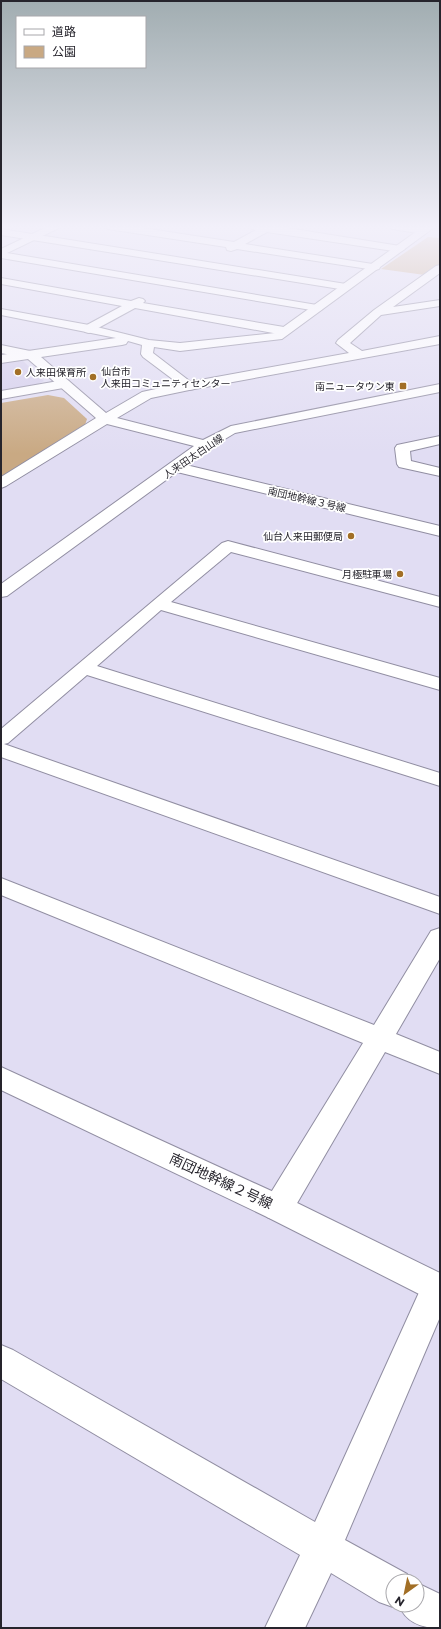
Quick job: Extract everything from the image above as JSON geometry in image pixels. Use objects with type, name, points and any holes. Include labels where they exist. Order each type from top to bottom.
[{"type":"street","points":[[128,302],[284,331]]},
{"type":"street","points":[[283,302],[317,308]]},
{"type":"street","points":[[1,312],[135,339],[148,344],[180,348],[278,336],[325,302]]},
{"type":"street","points":[[359,354],[342,343],[378,312],[392,302]]},
{"type":"street","points":[[89,329],[134,303]]},
{"type":"street","points":[[378,312],[440,303]]},
{"type":"street","points":[[1,359],[135,339]]},
{"type":"street","points":[[1,483],[147,395],[440,340]]},
{"type":"street","points":[[148,344],[147,354],[190,386]]},
{"type":"street","points":[[1,348],[31,355],[105,419],[205,445]]},
{"type":"street","points":[[1,395],[64,384]]},
{"type":"street","name":"人来田太白山線","points":[[1,592],[205,445],[231,430],[440,388]]},
{"type":"street","points":[[440,440],[402,448],[404,464],[440,472]]},
{"type":"street","name":"南団地幹線３号線","points":[[175,467],[440,531]]},
{"type":"street","points":[[1,739],[228,546],[440,602]]},
{"type":"street","points":[[1,572],[20,578]]},
{"type":"street","points":[[158,604],[440,684]]},
{"type":"street","points":[[84,668],[440,780]]},
{"type":"street","points":[[1,750],[440,906]]},
{"type":"street","points":[[1,886],[440,1063]]},
{"type":"street","points":[[278,1208],[440,937]]},
{"type":"street","name":"南団地幹線２号線","points":[[1,1078],[278,1208],[438,1288]]},
{"type":"street","points":[[285,1628],[323,1548],[438,1288]]},
{"type":"street","points":[[1,1361],[385,1583]]},
{"type":"street","points":[[425,1607],[440,1615]]},
{"type":"shaded area","name":"人来田保育所","points":[[13,360],[23,361],[44,381],[38,384],[1,391],[1,362]]},
{"type":"green space","points":[[48,395],[64,398],[87,419],[85,425],[1,477],[1,403]]},
{"type":"place","name":"人来田保育所","points":[[18,372]]},
{"type":"place","name":"仙台市 人来田コミュニティセンター","points":[[93,377]]},
{"type":"place","name":"南ニュータウン東","points":[[403,386]]},
{"type":"place","name":"仙台人来田郵便局","points":[[351,536]]},
{"type":"place","name":"月極駐車場","points":[[400,574]]}]
